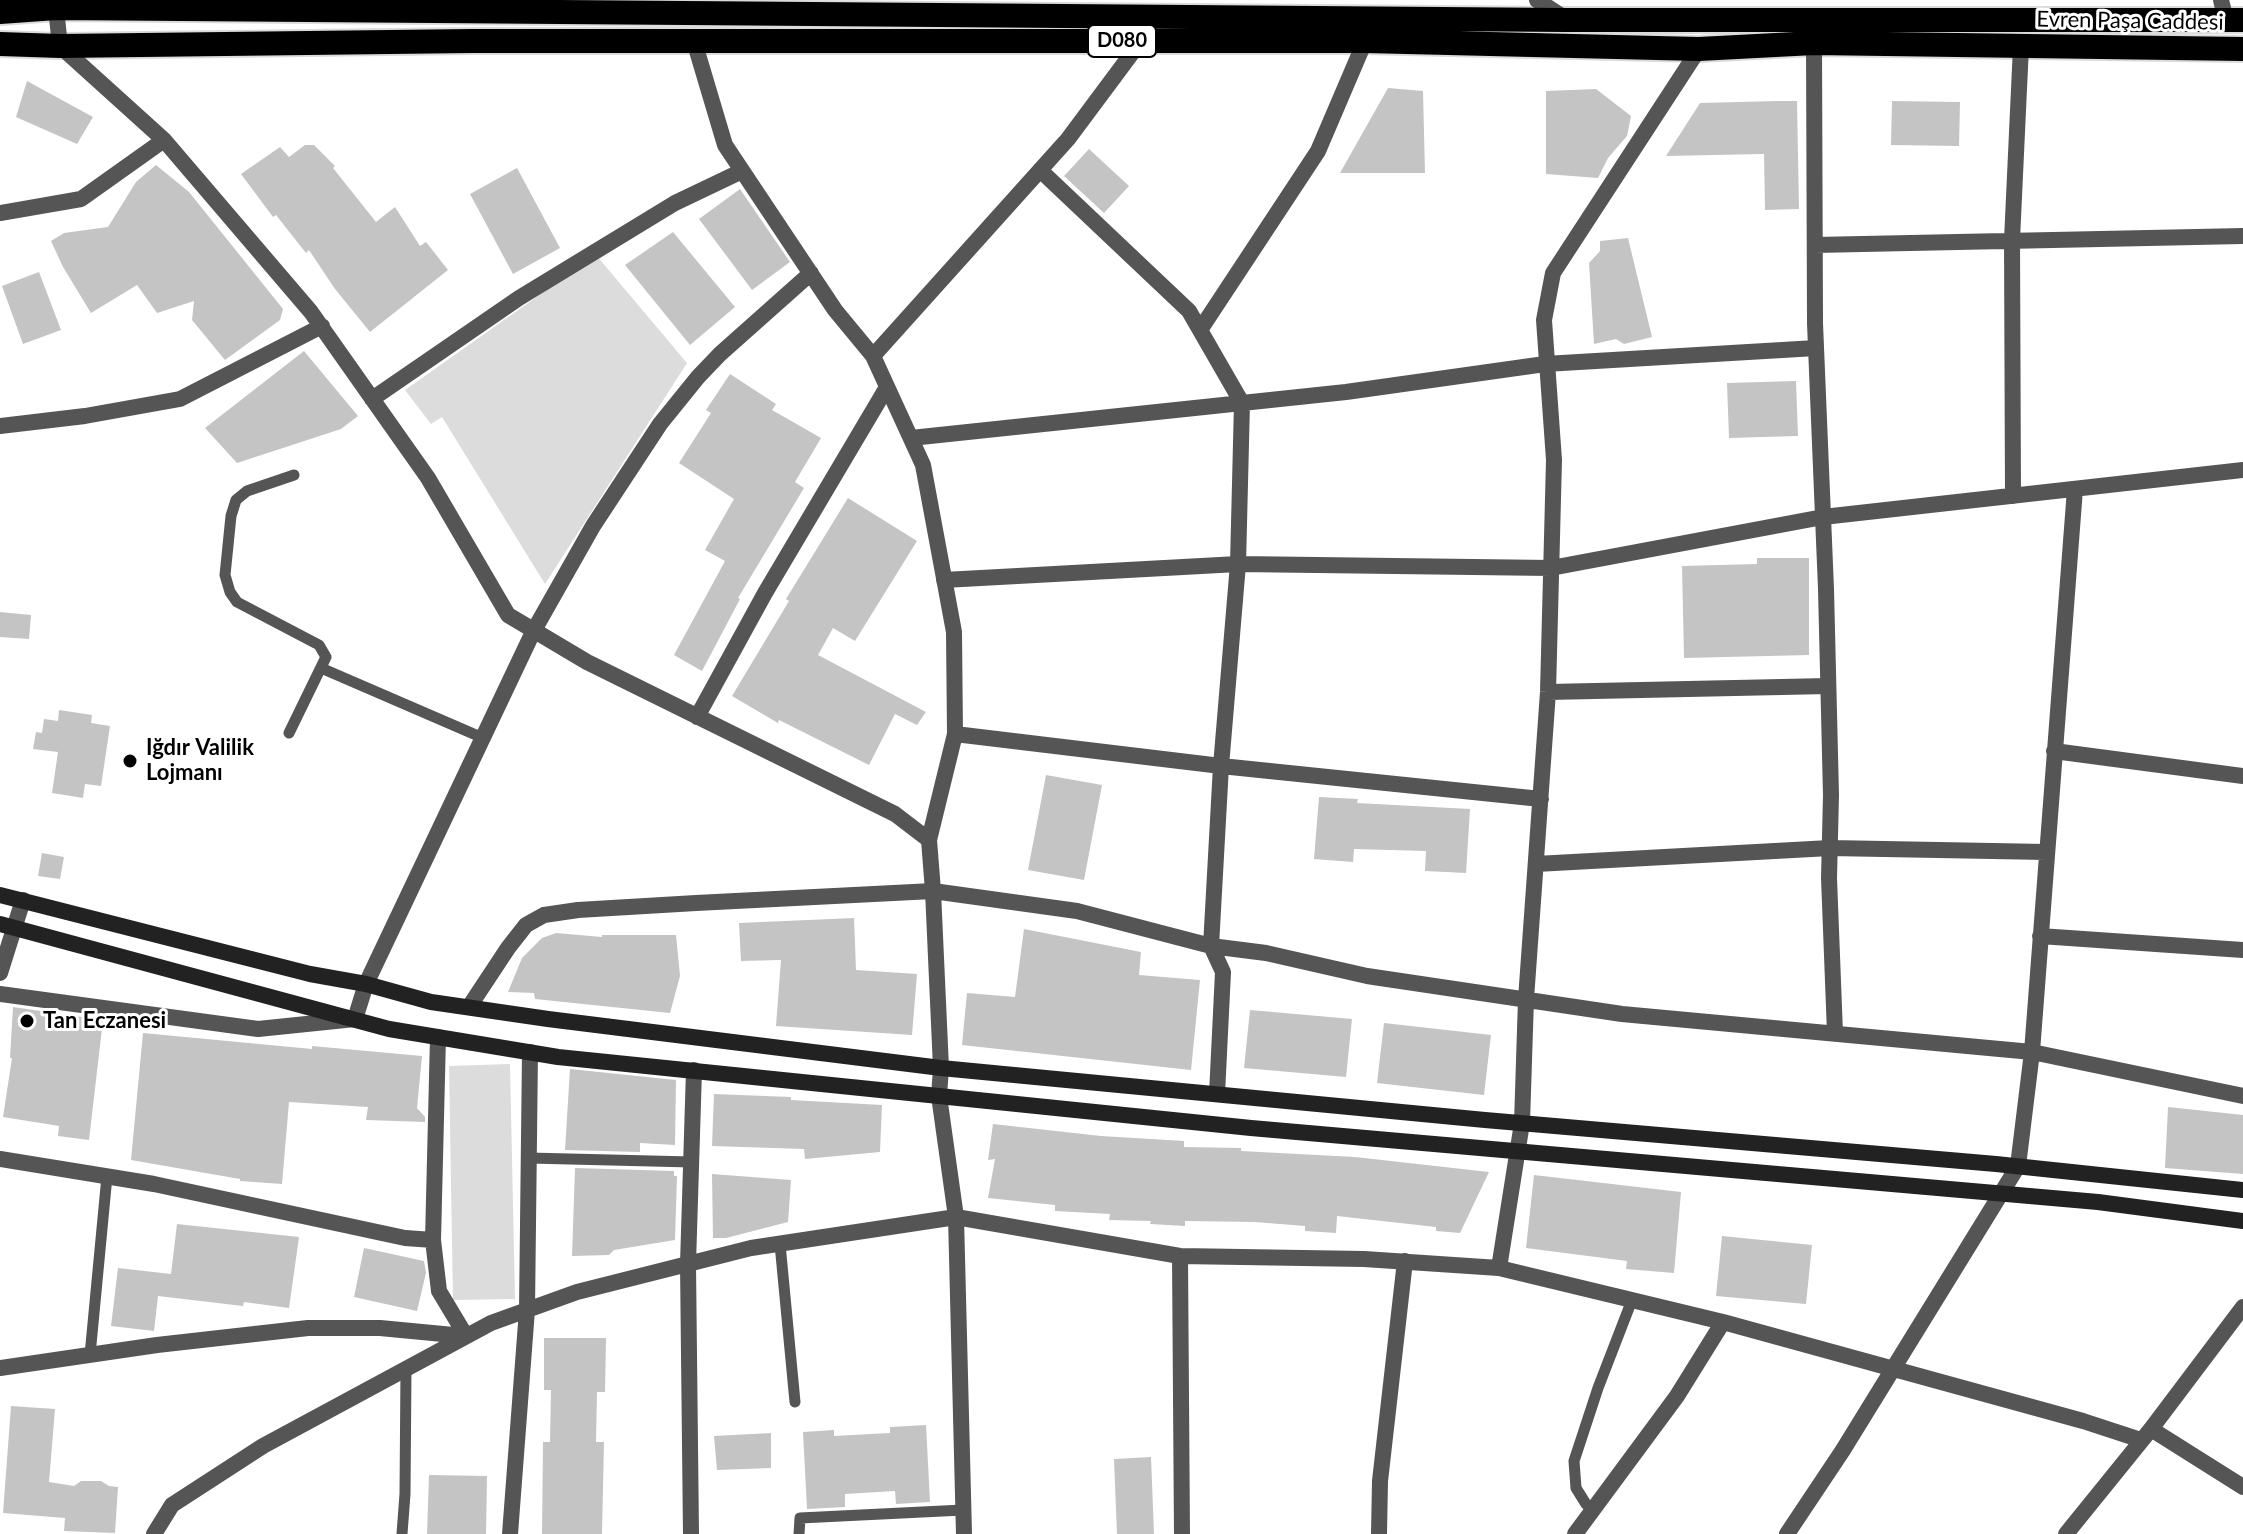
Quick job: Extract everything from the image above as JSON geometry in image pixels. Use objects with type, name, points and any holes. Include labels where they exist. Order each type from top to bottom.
[{"type":"highway","name":"Evren Paşa Caddesi","points":[[0,12],[235,5],[1567,20],[2230,13]]},
{"type":"highway","name":"Evren Paşa Caddesi","points":[[0,44],[1365,41],[1699,49],[1814,43],[2243,49]]},
{"type":"street","points":[[1537,0],[1567,20]]},
{"type":"street","points":[[56,8],[60,46],[164,140],[322,326],[428,478],[508,615],[533,632],[697,717],[895,814],[929,840]]},
{"type":"street","points":[[694,41],[725,145],[835,310],[873,356],[923,465],[954,632],[955,734],[929,840],[941,1068],[939,1096],[956,1217],[964,1534]]},
{"type":"street","points":[[873,356],[1068,139],[1141,41]]},
{"type":"street","points":[[1200,330],[1318,151],[1365,41]]},
{"type":"street","points":[[1814,43],[1816,348],[1828,686],[1835,1033]]},
{"type":"street","points":[[2013,496],[2012,240],[2021,46]]},
{"type":"street","points":[[1499,1268],[1522,1123],[1526,999],[1548,692],[1554,460],[1544,320],[1553,273],[1699,49]]},
{"type":"street","points":[[0,213],[81,199],[164,140]]},
{"type":"street","points":[[1040,170],[1189,311],[1242,403],[1238,564],[1221,766],[1211,946],[1223,972],[1217,1094]]},
{"type":"street","points":[[372,399],[519,298],[675,203],[742,171]]},
{"type":"street","points":[[1815,245],[2243,236]]},
{"type":"street","points":[[355,1019],[366,984],[533,632],[593,526],[678,400],[720,354],[811,273]]},
{"type":"street","points":[[0,426],[85,416],[180,399],[322,326]]},
{"type":"street","points":[[911,438],[1346,392],[1545,364],[1816,348]]},
{"type":"street","points":[[697,717],[765,593],[887,387]]},
{"type":"street","points":[[944,580],[1238,564],[1551,568],[1823,517],[2243,470]]},
{"type":"street","points":[[1787,1534],[2018,1166],[2032,1052],[2075,489]]},
{"type":"street","points":[[1548,692],[1828,686]]},
{"type":"street","points":[[955,734],[1221,766],[1541,799]]},
{"type":"street","points":[[2054,751],[2243,776]]},
{"type":"street","points":[[1536,864],[1830,848],[2046,852]]},
{"type":"street","points":[[469,1007],[526,925],[544,915],[666,904],[933,891],[1077,911],[1211,946],[1266,953],[1367,976],[1622,1014],[2032,1052],[2243,1096]]},
{"type":"street","points":[[0,895],[310,974],[366,984],[431,1002],[469,1007],[941,1068],[2018,1166],[2243,1190]]},
{"type":"street","points":[[0,973],[7,925],[23,900]]},
{"type":"street","points":[[7,925],[389,1029],[530,1052],[1517,1153],[2098,1202],[2243,1221]]},
{"type":"street","points":[[2040,936],[2243,950]]},
{"type":"street","points":[[0,994],[258,1029],[355,1019]]},
{"type":"street","points":[[438,1037],[433,1240],[439,1291],[466,1336]]},
{"type":"street","points":[[510,1534],[527,1310],[530,1052]]},
{"type":"street","points":[[691,1534],[688,1264],[694,1070]]},
{"type":"street","points":[[0,1159],[154,1184],[405,1238],[433,1240]]},
{"type":"street","points":[[154,1534],[172,1505],[263,1446],[491,1323],[577,1292],[688,1264],[780,1244],[956,1217],[1180,1256],[1405,1261],[1499,1268],[1723,1322],[2083,1421],[2146,1435],[2243,1487]]},
{"type":"street","points":[[1180,1256],[1182,1534]]},
{"type":"street","points":[[1379,1534],[1380,1481],[1405,1261]]},
{"type":"street","points":[[2066,1534],[2243,1307]]},
{"type":"street","points":[[1575,1534],[1677,1396],[1723,1322]]},
{"type":"street","points":[[0,1368],[308,1328],[380,1328],[466,1336]]},
{"type":"lane","points":[[289,733],[326,657],[319,645],[237,602],[225,575],[231,516],[236,500],[247,491],[294,475]]},
{"type":"lane","points":[[321,668],[483,738]]},
{"type":"lane","points":[[529,1158],[692,1162]]},
{"type":"lane","points":[[90,1355],[107,1176]]},
{"type":"lane","points":[[780,1244],[795,1402]]},
{"type":"lane","points":[[1593,1509],[1576,1488],[1574,1461],[1632,1300]]},
{"type":"lane","points":[[402,1534],[406,1368]]},
{"type":"lane","points":[[799,1534],[800,1518],[963,1510]]},
{"type":"shaded area","points":[[596,255],[687,363],[545,584],[442,417],[431,424],[405,390]]},
{"type":"shaded area","points":[[510,1064],[515,1299],[453,1300],[449,1066]]},
{"type":"building","points":[[27,81],[93,117],[77,144],[16,117]]},
{"type":"building","points":[[1388,88],[1423,91],[1425,173],[1340,173]]},
{"type":"building","points":[[1596,89],[1631,116],[1627,136],[1608,158],[1598,178],[1546,174],[1546,91]]},
{"type":"building","points":[[1797,101],[1799,209],[1765,210],[1764,154],[1666,156],[1700,103]]},
{"type":"building","points":[[1892,101],[1960,102],[1959,146],[1891,145]]},
{"type":"building","points":[[305,145],[314,145],[335,166],[333,168],[376,222],[395,207],[420,246],[426,242],[448,270],[370,332],[335,289],[309,250],[306,253],[276,215],[273,217],[241,174],[280,147],[289,157]]},
{"type":"building","points":[[1089,149],[1129,186],[1104,213],[1064,176]]},
{"type":"building","points":[[156,165],[189,192],[283,309],[280,320],[225,360],[192,320],[194,301],[157,313],[137,285],[91,313],[51,241],[64,233],[108,227],[136,182]]},
{"type":"building","points":[[517,168],[560,248],[513,274],[470,194]]},
{"type":"building","points":[[740,189],[790,262],[752,290],[699,219]]},
{"type":"building","points":[[673,232],[735,307],[690,345],[625,265]]},
{"type":"building","points":[[1628,238],[1652,337],[1624,344],[1616,339],[1594,344],[1589,263],[1600,251],[1600,241]]},
{"type":"building","points":[[39,272],[61,330],[23,344],[2,286]]},
{"type":"building","points":[[304,351],[358,416],[341,429],[237,463],[205,428]]},
{"type":"building","points":[[730,374],[776,404],[772,410],[821,438],[795,482],[804,488],[738,598],[702,671],[674,655],[725,561],[705,550],[734,499],[679,463],[711,413],[706,410]]},
{"type":"building","points":[[1796,381],[1798,436],[1729,438],[1727,383]]},
{"type":"building","points":[[848,498],[917,541],[855,641],[833,628],[818,655],[926,712],[917,725],[895,714],[869,765],[779,720],[778,723],[732,696],[789,601],[786,599]]},
{"type":"building","points":[[1757,558],[1809,558],[1809,655],[1684,658],[1682,566],[1757,564]]},
{"type":"building","points":[[0,612],[31,615],[29,639],[0,637]]},
{"type":"building","name":"Iğdır Valilik Lojmanı","points":[[59,710],[92,715],[91,723],[110,726],[101,786],[85,784],[83,798],[52,793],[58,752],[33,749],[36,732],[42,733],[44,719],[58,721]]},
{"type":"building","points":[[1046,775],[1102,785],[1084,880],[1028,870]]},
{"type":"building","points":[[1319,797],[1358,799],[1357,803],[1470,809],[1466,873],[1425,871],[1426,851],[1354,849],[1353,862],[1314,859]]},
{"type":"building","points":[[42,853],[64,857],[60,879],[38,876]]},
{"type":"building","points":[[854,918],[856,970],[917,974],[912,1035],[776,1026],[781,960],[741,961],[739,923]]},
{"type":"building","points":[[1024,929],[1141,952],[1139,975],[1200,980],[1191,1070],[962,1045],[967,993],[1015,997]]},
{"type":"building","points":[[556,933],[602,937],[676,935],[680,976],[670,1013],[535,999],[534,993],[508,992],[522,958],[542,938]]},
{"type":"building","points":[[13,1007],[103,1020],[89,1140],[58,1136],[59,1126],[3,1117],[12,1058]]},
{"type":"building","points":[[1250,1010],[1352,1019],[1346,1077],[1244,1068]]},
{"type":"building","points":[[1384,1023],[1491,1035],[1484,1095],[1377,1083]]},
{"type":"building","points":[[143,1033],[422,1056],[417,1108],[425,1117],[425,1122],[366,1120],[368,1107],[289,1102],[282,1184],[240,1181],[131,1160]]},
{"type":"building","points":[[570,1069],[676,1080],[675,1145],[640,1143],[640,1152],[565,1150]]},
{"type":"building","points":[[714,1094],[882,1105],[880,1152],[805,1159],[804,1149],[712,1146]]},
{"type":"building","points":[[2168,1107],[2243,1115],[2243,1174],[2165,1168]]},
{"type":"building","points":[[993,1124],[1184,1141],[1184,1147],[1355,1157],[1489,1172],[1460,1233],[1436,1231],[1436,1227],[1337,1216],[1336,1233],[1305,1231],[1305,1226],[1255,1222],[1185,1221],[1185,1226],[1150,1224],[1151,1221],[1109,1220],[1110,1214],[1055,1211],[1055,1205],[988,1198],[995,1159],[988,1160]]},
{"type":"building","points":[[575,1168],[674,1171],[674,1176],[677,1176],[675,1240],[614,1250],[609,1255],[572,1256]]},
{"type":"building","points":[[712,1174],[791,1180],[788,1222],[726,1238],[713,1238]]},
{"type":"building","points":[[1534,1175],[1681,1192],[1674,1273],[1626,1269],[1627,1261],[1526,1248]]},
{"type":"building","points":[[177,1224],[299,1237],[289,1308],[158,1296],[154,1331],[111,1326],[118,1268],[171,1274]]},
{"type":"building","points":[[1722,1236],[1812,1245],[1806,1304],[1716,1296]]},
{"type":"building","points":[[364,1248],[424,1261],[426,1273],[417,1311],[354,1297]]},
{"type":"building","points":[[544,1338],[606,1338],[605,1392],[597,1392],[596,1442],[604,1442],[602,1534],[542,1534],[543,1442],[550,1442],[551,1390],[544,1390]]},
{"type":"building","points":[[11,1406],[55,1409],[49,1482],[74,1486],[81,1481],[101,1481],[118,1487],[115,1533],[64,1531],[65,1518],[3,1513]]},
{"type":"building","points":[[926,1425],[930,1502],[896,1504],[895,1491],[845,1494],[845,1507],[807,1509],[803,1432],[834,1430],[834,1436],[890,1433],[890,1427]]},
{"type":"building","points":[[771,1433],[771,1468],[717,1470],[714,1436]]},
{"type":"building","points":[[1151,1457],[1154,1534],[1117,1534],[1114,1459]]},
{"type":"building","points":[[429,1475],[487,1476],[486,1534],[427,1534]]},
{"type":"place","name":"Iğdır Valilik Lojmanı","points":[[130,761]]},
{"type":"place","name":"Tan Eczanesi","points":[[27,1021]]}]
